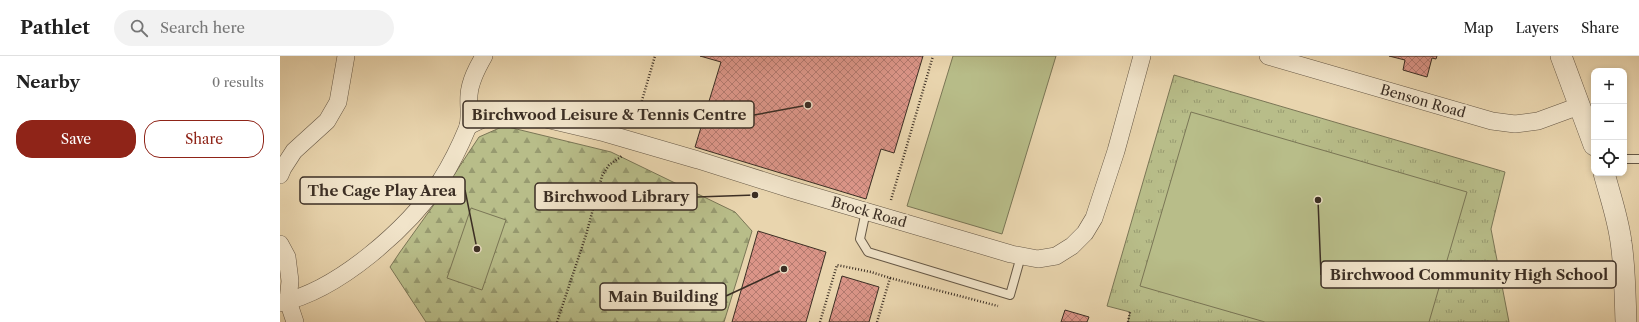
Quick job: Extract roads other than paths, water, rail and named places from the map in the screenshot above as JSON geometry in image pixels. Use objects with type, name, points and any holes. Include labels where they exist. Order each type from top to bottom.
[{"type":"street","points":[[280,175],[294,151],[327,121],[338,102],[346,56]]},
{"type":"street","points":[[284,302],[321,288],[350,270],[374,252],[418,208],[440,180],[456,154],[468,126],[468,94],[474,76],[484,56]]},
{"type":"street","name":"Brock Road","points":[[468,126],[487,117],[510,114],[533,116],[605,133],[1021,256],[1038,258],[1056,256],[1072,246],[1085,233],[1094,218],[1116,151],[1142,56]]},
{"type":"street","name":"Benson Road","points":[[1268,56],[1492,121],[1515,124],[1538,121],[1579,106]]},
{"type":"street","points":[[1561,56],[1592,140]]},
{"type":"street","points":[[1605,176],[1617,218],[1621,242],[1628,316]]},
{"type":"street","points":[[280,244],[287,257],[290,281],[284,302],[295,322]]},
{"type":"lane","points":[[1627,159],[1639,159]]},
{"type":"lane","points":[[866,211],[860,239],[868,252],[1010,295],[1021,256]]},
{"type":"place","name":"Birchwood Leisure & Tennis Centre","points":[[808,105]]},
{"type":"place","name":"Birchwood Library","points":[[755,195]]},
{"type":"place","name":"Birchwood Community High School","points":[[1318,200]]},
{"type":"place","name":"The Cage Play Area","points":[[477,249]]},
{"type":"place","name":"Main Building","points":[[784,269]]}]
